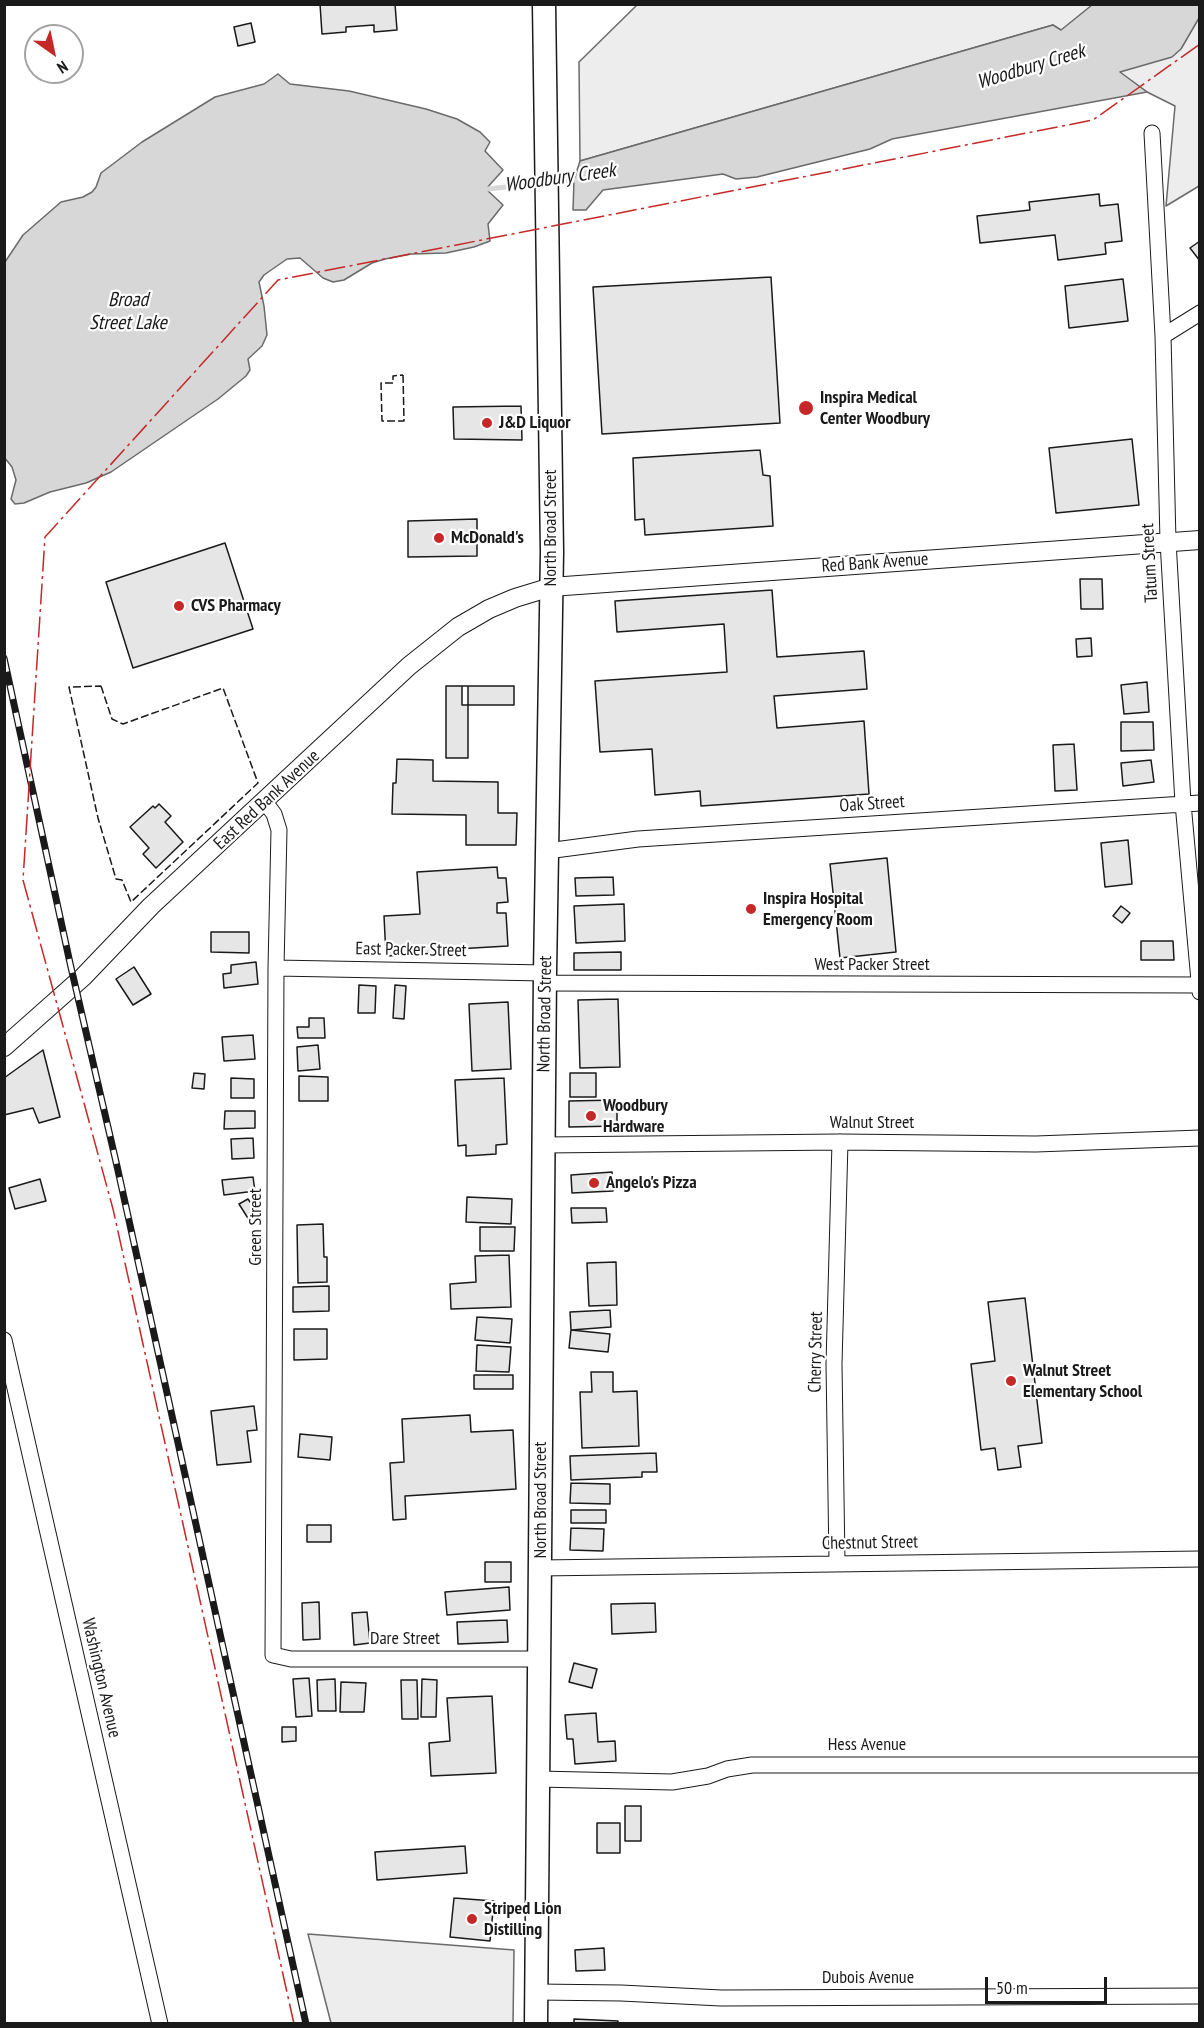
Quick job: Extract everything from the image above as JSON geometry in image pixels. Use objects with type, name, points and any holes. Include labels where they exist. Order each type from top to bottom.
[{"type":"main road","name":"North Broad Street","points":[[536,2024],[545,978],[551,587],[544,4]]},
{"type":"street","name":"Tatum Street","points":[[1152,133],[1163,336],[1167,541],[1183,803],[1200,992]]},
{"type":"street","points":[[1163,336],[1200,313]]},
{"type":"street","name":"Red Bank Avenue","points":[[551,587],[1200,540]]},
{"type":"street","name":"East Red Bank Avenue","points":[[4,1047],[83,977],[151,906],[409,666],[457,628],[489,609],[551,587]]},
{"type":"street","name":"Green Street","points":[[265,802],[274,814],[279,830],[276,968],[273,1655]]},
{"type":"street","name":"Oak Street","points":[[547,851],[638,839],[1200,802]]},
{"type":"street","name":"East Packer Street","points":[[276,968],[545,978]]},
{"type":"street","name":"West Packer Street","points":[[545,978],[1199,986]]},
{"type":"street","name":"Walnut Street","points":[[544,1145],[840,1142],[1036,1144],[1200,1138]]},
{"type":"street","name":"Cherry Street","points":[[837,1562],[834,1364],[840,1142]]},
{"type":"street","name":"Washington Avenue","points":[[4,1340],[160,2024]]},
{"type":"street","name":"Chestnut Street","points":[[540,1568],[837,1562],[1200,1559]]},
{"type":"street","name":"Dare Street","points":[[273,1655],[291,1659],[538,1659]]},
{"type":"street","name":"Hess Avenue","points":[[538,1779],[672,1782],[752,1765],[1200,1765]]},
{"type":"street","name":"Dubois Avenue","points":[[536,1992],[721,1998],[1200,1996]]},
{"type":"shaded area","points":[[637,5],[1199,5],[1199,186],[1166,206],[1175,106],[1147,92],[1053,25],[580,161],[579,62]]},
{"type":"shaded area","points":[[308,1934],[514,1950],[513,2023],[331,2023]]},
{"type":"water","points":[[1092,5],[1199,5],[1199,18],[1181,49],[1172,57],[1120,72],[1147,92],[892,139],[870,149],[757,177],[736,179],[723,174],[603,190],[586,210],[573,210],[574,180],[580,161],[1053,25],[1061,30]]},
{"type":"water","name":"Broad Street Lake","points":[[278,74],[290,84],[349,91],[426,109],[457,119],[480,132],[490,142],[485,151],[503,170],[486,189],[503,205],[488,224],[490,241],[446,253],[411,254],[385,259],[372,263],[344,280],[333,282],[323,278],[300,258],[287,259],[264,275],[259,282],[267,335],[262,346],[248,359],[250,370],[246,376],[218,399],[111,472],[86,483],[15,504],[11,499],[16,480],[12,467],[4,457],[5,262],[23,235],[61,202],[83,197],[92,192],[101,173],[142,142],[215,97],[264,84]]},
{"type":"building","points":[[320,4],[395,4],[397,30],[374,32],[374,25],[346,27],[346,32],[322,34]]},
{"type":"building","points":[[251,23],[255,42],[238,46],[234,27]]},
{"type":"building","points":[[1099,194],[1100,206],[1118,204],[1122,241],[1105,243],[1106,254],[1058,260],[1055,235],[980,243],[977,216],[1030,210],[1029,202]]},
{"type":"building","points":[[1200,241],[1200,261],[1190,248]]},
{"type":"building","points":[[771,277],[780,423],[602,434],[593,287]]},
{"type":"building","points":[[1123,279],[1128,321],[1069,328],[1065,286]]},
{"type":"building","name":"J&D Liquor","points":[[521,406],[522,440],[454,439],[453,407]]},
{"type":"building","points":[[1132,439],[1139,505],[1056,513],[1049,448]]},
{"type":"building","points":[[760,450],[763,475],[770,476],[773,526],[645,535],[644,519],[635,520],[633,458]]},
{"type":"building","points":[[477,519],[477,556],[408,557],[408,521]]},
{"type":"building","name":"CVS Pharmacy","points":[[225,543],[253,629],[133,668],[106,582]]},
{"type":"building","points":[[1080,579],[1102,579],[1103,609],[1081,609]]},
{"type":"building","points":[[772,590],[777,657],[864,651],[867,689],[774,696],[777,728],[864,721],[869,794],[701,806],[700,791],[655,795],[652,749],[600,752],[595,681],[727,672],[724,624],[617,632],[615,601]]},
{"type":"building","points":[[1091,638],[1092,656],[1077,657],[1076,639]]},
{"type":"building","points":[[1147,682],[1149,712],[1124,714],[1121,685]]},
{"type":"building","points":[[446,686],[468,686],[468,758],[446,758]]},
{"type":"building","points":[[462,686],[514,686],[514,705],[462,705]]},
{"type":"building","points":[[1121,722],[1153,722],[1154,750],[1121,751]]},
{"type":"building","points":[[1074,744],[1077,790],[1055,791],[1053,745]]},
{"type":"building","points":[[397,759],[433,760],[433,781],[498,782],[498,813],[517,813],[516,845],[466,845],[466,815],[392,814],[393,783],[396,783]]},
{"type":"building","points":[[1151,760],[1154,782],[1123,786],[1121,763]]},
{"type":"building","points":[[159,804],[171,816],[165,822],[183,842],[156,868],[143,854],[149,848],[130,827],[153,806],[155,808]]},
{"type":"building","points":[[1128,840],[1132,884],[1105,887],[1101,843]]},
{"type":"building","points":[[887,858],[896,952],[840,958],[830,864]]},
{"type":"building","points":[[497,867],[498,878],[506,878],[508,902],[497,903],[497,913],[506,913],[508,946],[386,956],[384,916],[420,914],[417,872]]},
{"type":"building","points":[[613,877],[614,895],[576,896],[575,878]]},
{"type":"building","points":[[624,904],[625,941],[576,943],[574,906]]},
{"type":"building","points":[[1121,906],[1130,913],[1122,923],[1113,916]]},
{"type":"building","points":[[211,932],[249,932],[249,953],[211,952]]},
{"type":"building","points":[[1141,941],[1173,941],[1174,960],[1141,960]]},
{"type":"building","points":[[621,952],[621,970],[574,970],[574,953]]},
{"type":"building","points":[[256,962],[258,984],[224,988],[223,974],[231,973],[231,965]]},
{"type":"building","points":[[134,967],[151,994],[133,1005],[116,979]]},
{"type":"building","points":[[359,985],[376,986],[375,1013],[358,1013]]},
{"type":"building","points":[[395,985],[406,986],[404,1019],[393,1018]]},
{"type":"building","points":[[618,999],[620,1067],[580,1068],[578,1000]]},
{"type":"building","points":[[508,1002],[511,1069],[472,1071],[469,1004]]},
{"type":"building","points":[[309,1018],[324,1018],[325,1038],[298,1038],[297,1027],[309,1027]]},
{"type":"building","points":[[253,1035],[255,1059],[224,1061],[222,1037]]},
{"type":"building","points":[[318,1045],[320,1069],[298,1071],[297,1047]]},
{"type":"building","points":[[43,1050],[60,1117],[39,1123],[33,1108],[4,1115],[4,1078]]},
{"type":"building","points":[[194,1073],[205,1074],[204,1089],[192,1088]]},
{"type":"building","points":[[570,1073],[596,1073],[596,1097],[570,1097]]},
{"type":"building","points":[[299,1076],[328,1077],[328,1101],[299,1101]]},
{"type":"building","points":[[231,1078],[254,1079],[254,1098],[231,1098]]},
{"type":"building","points":[[504,1078],[507,1144],[496,1145],[496,1154],[466,1156],[466,1145],[458,1146],[455,1080]]},
{"type":"building","points":[[617,1100],[617,1126],[569,1127],[569,1101]]},
{"type":"building","points":[[225,1111],[255,1111],[255,1128],[224,1129]]},
{"type":"building","points":[[253,1138],[254,1158],[232,1159],[231,1139]]},
{"type":"building","points":[[612,1172],[613,1191],[572,1193],[571,1175]]},
{"type":"building","points":[[253,1177],[255,1191],[224,1195],[222,1180]]},
{"type":"building","points":[[40,1179],[46,1201],[15,1209],[9,1188]]},
{"type":"building","points":[[467,1197],[512,1199],[511,1224],[466,1222]]},
{"type":"building","points":[[248,1199],[260,1217],[251,1223],[239,1204]]},
{"type":"building","points":[[571,1208],[606,1208],[607,1222],[572,1223]]},
{"type":"building","points":[[323,1224],[327,1282],[298,1283],[297,1225]]},
{"type":"building","points":[[480,1227],[515,1227],[514,1251],[480,1251]]},
{"type":"building","points":[[509,1255],[511,1307],[451,1309],[450,1284],[476,1282],[475,1256]]},
{"type":"building","points":[[616,1262],[617,1305],[589,1306],[587,1263]]},
{"type":"building","points":[[329,1286],[329,1311],[293,1312],[293,1287]]},
{"type":"building","name":"Walnut Street Elementary School","points":[[1025,1298],[1042,1443],[1018,1446],[1021,1467],[998,1470],[995,1448],[981,1450],[971,1364],[995,1361],[988,1302]]},
{"type":"building","points":[[610,1310],[611,1327],[571,1330],[570,1312]]},
{"type":"building","points":[[477,1317],[512,1319],[510,1343],[475,1340]]},
{"type":"building","points":[[294,1329],[327,1329],[327,1359],[294,1360]]},
{"type":"building","points":[[571,1330],[610,1334],[608,1352],[569,1348]]},
{"type":"building","points":[[477,1345],[511,1347],[509,1372],[476,1371]]},
{"type":"building","points":[[591,1372],[613,1372],[613,1392],[637,1391],[639,1446],[582,1448],[580,1392],[592,1392]]},
{"type":"building","points":[[474,1375],[513,1375],[513,1389],[474,1389]]},
{"type":"building","points":[[254,1406],[257,1430],[247,1431],[251,1462],[217,1465],[211,1411]]},
{"type":"building","points":[[470,1415],[471,1432],[513,1430],[516,1489],[405,1496],[406,1519],[393,1520],[390,1463],[404,1462],[402,1419]]},
{"type":"building","points":[[300,1434],[332,1437],[330,1460],[298,1457]]},
{"type":"building","points":[[656,1453],[657,1472],[642,1472],[642,1477],[571,1480],[570,1456]]},
{"type":"building","points":[[571,1483],[610,1484],[610,1504],[570,1503]]},
{"type":"building","points":[[571,1510],[606,1510],[606,1523],[571,1523]]},
{"type":"building","points":[[307,1525],[331,1525],[331,1542],[307,1542]]},
{"type":"building","points":[[571,1528],[604,1529],[603,1551],[570,1550]]},
{"type":"building","points":[[485,1562],[511,1562],[511,1582],[485,1582]]},
{"type":"building","points":[[509,1587],[510,1610],[447,1615],[445,1592]]},
{"type":"building","points":[[319,1602],[320,1639],[303,1640],[302,1603]]},
{"type":"building","points":[[655,1603],[656,1632],[612,1634],[611,1604]]},
{"type":"building","points":[[367,1612],[370,1643],[354,1645],[352,1613]]},
{"type":"building","points":[[507,1620],[508,1642],[458,1644],[457,1622]]},
{"type":"building","points":[[574,1663],[597,1669],[592,1688],[569,1682]]},
{"type":"building","points":[[309,1678],[312,1716],[296,1717],[293,1679]]},
{"type":"building","points":[[335,1679],[336,1711],[318,1711],[317,1680]]},
{"type":"building","points":[[422,1679],[437,1680],[436,1717],[421,1717]]},
{"type":"building","points":[[401,1680],[417,1680],[418,1719],[402,1719]]},
{"type":"building","points":[[341,1682],[366,1683],[364,1712],[340,1712]]},
{"type":"building","points":[[492,1696],[496,1773],[431,1776],[429,1743],[450,1741],[447,1698]]},
{"type":"building","points":[[596,1713],[598,1742],[615,1741],[616,1761],[575,1764],[573,1739],[567,1739],[565,1715]]},
{"type":"building","points":[[282,1727],[296,1727],[296,1741],[282,1742]]},
{"type":"building","points":[[625,1806],[641,1806],[641,1841],[625,1841]]},
{"type":"building","points":[[597,1823],[620,1823],[620,1853],[597,1853]]},
{"type":"building","points":[[465,1846],[467,1873],[377,1880],[375,1852]]},
{"type":"building","name":"Striped Lion Distilling","points":[[454,1898],[494,1901],[490,1941],[450,1937]]},
{"type":"building","points":[[604,1948],[605,1970],[576,1971],[575,1950]]},
{"type":"building","points":[[574,2019],[618,2021],[618,2024],[574,2024]]},
{"type":"waterway","name":"Woodbury Creek","points":[[551,182],[574,180]]},
{"type":"waterway","name":"Woodbury Creek","points":[[479,190],[541,183]]},
{"type":"railway","points":[[4,658],[306,2024]]},
{"type":"fence","points":[[403,375],[404,421],[382,421],[381,383],[393,383],[393,376],[403,375]]},
{"type":"fence","points":[[101,686],[112,719],[123,724],[223,688],[258,783],[131,902],[122,880],[116,879],[98,818],[69,687],[101,686]]},
{"type":"power","points":[[294,2024],[113,1209],[23,880],[45,537],[278,280],[1093,120],[1200,44]]},
{"type":"place","name":"Inspira Medical Center Woodbury","points":[[806,408]]},
{"type":"place","name":"J&D Liquor","points":[[487,423]]},
{"type":"place","name":"McDonald's","points":[[439,538]]},
{"type":"place","name":"CVS Pharmacy","points":[[179,606]]},
{"type":"place","name":"Inspira Hospital Emergency Room","points":[[751,909]]},
{"type":"place","name":"Woodbury Hardware","points":[[591,1116]]},
{"type":"place","name":"Angelo's Pizza","points":[[594,1183]]},
{"type":"place","name":"Walnut Street Elementary School","points":[[1011,1381]]},
{"type":"place","name":"Striped Lion Distilling","points":[[472,1919]]}]
